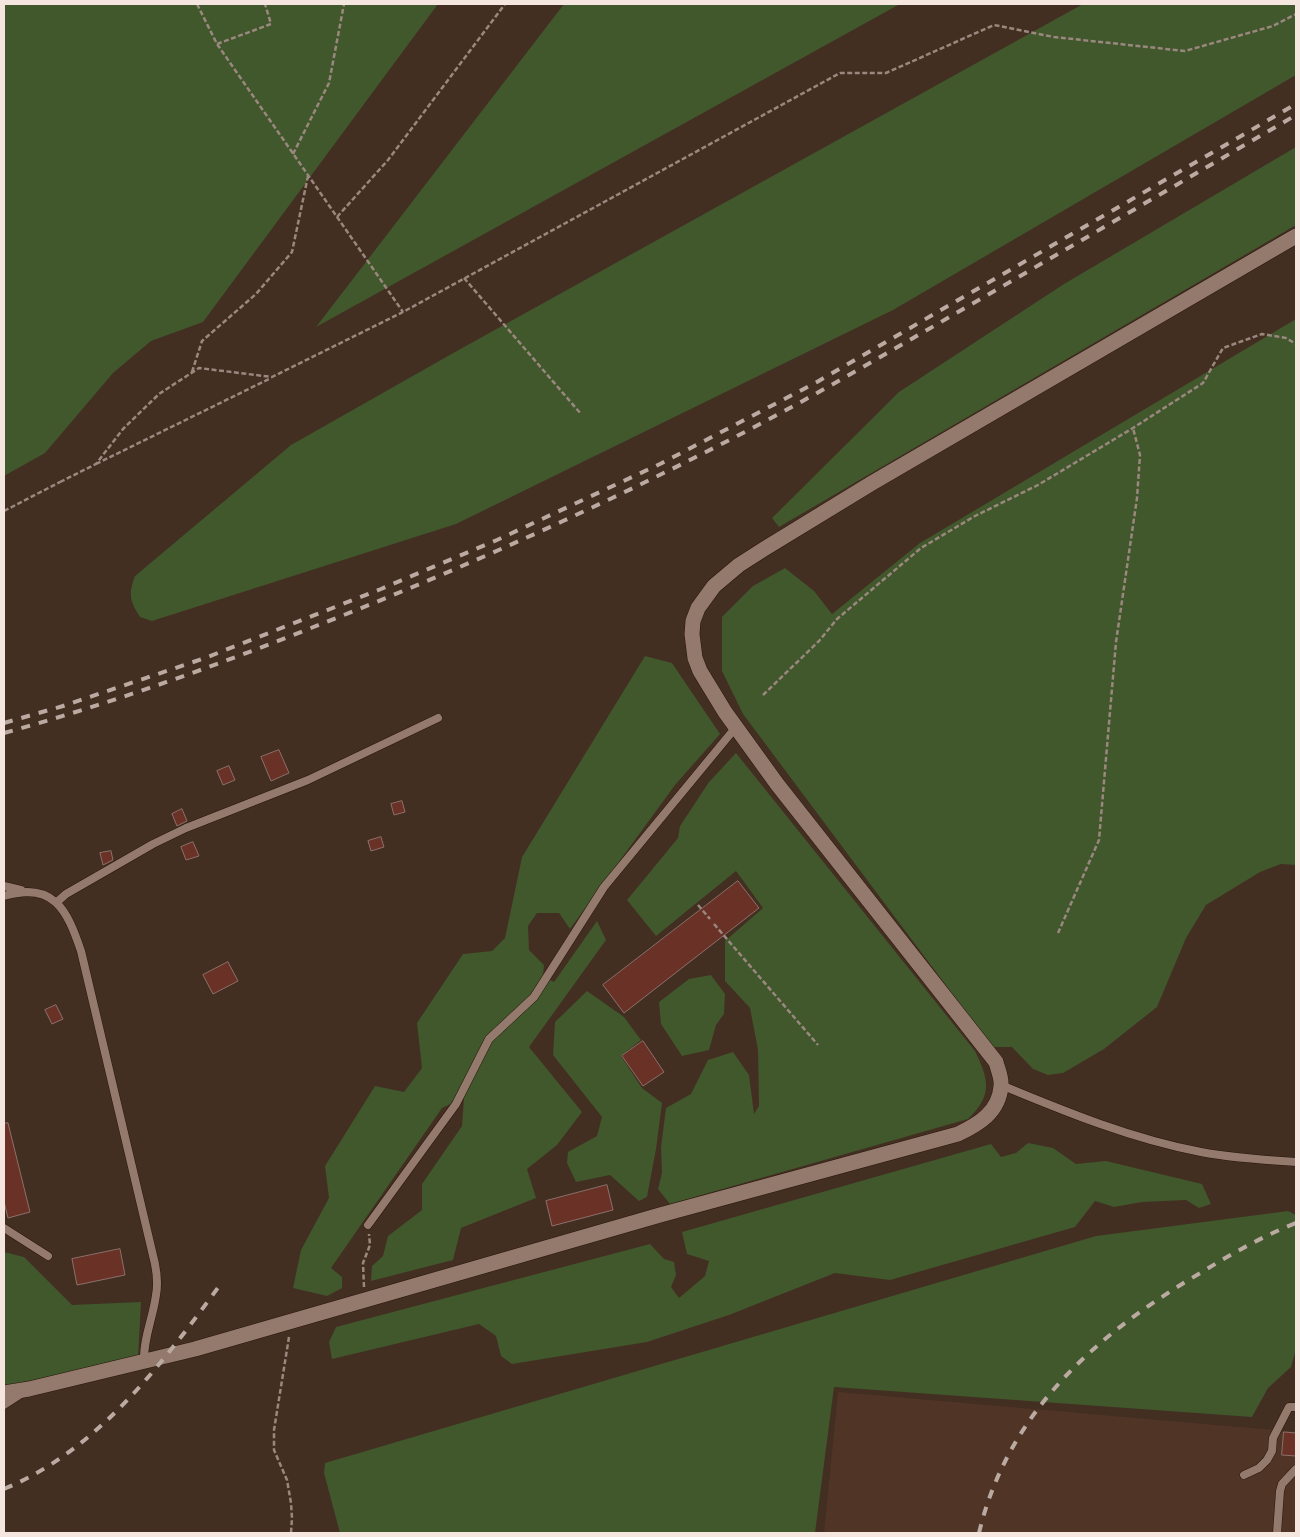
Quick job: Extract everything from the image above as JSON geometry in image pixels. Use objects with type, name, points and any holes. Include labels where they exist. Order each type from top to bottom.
[{"type":"street","points":[[4,1393],[29,1389],[195,1349],[660,1215],[958,1134],[975,1126],[990,1113],[997,1101],[1001,1085],[996,1062],[777,784],[736,727],[700,671],[692,647],[693,621],[698,608],[714,586],[764,549],[872,483],[1296,236]]},
{"type":"lane","points":[[57,902],[66,894],[153,844],[186,828],[308,780],[438,718]]},
{"type":"lane","points":[[368,1225],[456,1104],[489,1040],[534,997],[604,887],[736,727]]},
{"type":"lane","points":[[4,886],[47,896],[57,902],[66,914],[81,951],[158,1281],[144,1351],[144,1362]]},
{"type":"lane","points":[[4,896],[17,892],[30,892]]},
{"type":"lane","points":[[1001,1085],[1087,1120],[1166,1144],[1202,1152],[1296,1162]]},
{"type":"lane","points":[[4,1228],[48,1256]]},
{"type":"lane","points":[[4,1404],[29,1389]]},
{"type":"lane","points":[[1244,1475],[1259,1468],[1267,1460],[1272,1451],[1273,1438],[1288,1407],[1296,1407]]},
{"type":"lane","points":[[1277,1533],[1282,1484],[1296,1469]]},
{"type":"path","points":[[197,4],[216,44],[403,312]]},
{"type":"path","points":[[216,44],[271,24],[264,4]]},
{"type":"path","points":[[293,154],[329,83],[344,4]]},
{"type":"path","points":[[337,217],[388,160],[505,4]]},
{"type":"path","points":[[60,482],[403,312],[840,73],[886,74],[994,26],[1054,37],[1186,50],[1273,26],[1296,14]]},
{"type":"path","points":[[191,373],[202,341],[256,294],[292,252],[308,176]]},
{"type":"path","points":[[464,278],[581,414]]},
{"type":"path","points":[[763,695],[819,641],[837,619],[921,548],[975,516],[1038,484],[1134,428],[1203,383],[1223,348],[1262,334],[1286,338],[1296,344]]},
{"type":"path","points":[[4,511],[96,464],[123,430],[159,394],[199,368],[272,377]]},
{"type":"path","points":[[1058,933],[1099,840],[1116,642],[1137,498],[1140,455],[1134,428]]},
{"type":"path","points":[[698,905],[710,919]]},
{"type":"path","points":[[714,924],[818,1044]]},
{"type":"path","points":[[366,1299],[363,1283],[363,1263],[370,1245],[368,1225]]},
{"type":"path","points":[[291,1533],[291,1503],[287,1480],[274,1450],[274,1430],[293,1320]]},
{"type":"shaded area","points":[[838,1392],[1296,1432],[1296,1533],[824,1533]]},
{"type":"green space","points":[[4,4],[438,4],[203,322],[151,341],[113,373],[45,453],[4,476]]},
{"type":"green space","points":[[564,4],[900,4],[316,327]]},
{"type":"green space","points":[[1083,4],[1296,4],[1296,75],[893,310],[456,524],[152,621],[140,617],[131,597],[131,588],[135,576],[291,445]]},
{"type":"green space","points":[[1296,147],[1296,225],[779,527],[772,518],[899,392],[1064,284]]},
{"type":"green space","points":[[1296,319],[1296,865],[1281,864],[1260,872],[1206,905],[1186,938],[1157,1007],[1104,1049],[1063,1073],[1048,1075],[1033,1069],[1012,1047],[992,1047],[743,714],[722,671],[722,617],[753,586],[785,568],[814,591],[832,614],[920,543]]},
{"type":"green space","points":[[645,656],[672,663],[720,734],[675,785],[570,929],[559,913],[537,913],[528,926],[529,950],[544,965],[543,976],[554,982],[597,921],[606,940],[529,1047],[582,1112],[557,1145],[527,1169],[536,1198],[461,1228],[453,1260],[371,1281],[372,1266],[383,1256],[388,1236],[422,1210],[422,1184],[462,1126],[464,1098],[442,1108],[331,1268],[342,1277],[342,1288],[327,1296],[293,1288],[301,1250],[329,1198],[325,1166],[375,1086],[404,1092],[422,1068],[417,1023],[463,954],[492,951],[505,938],[522,857]]},
{"type":"green space","points":[[736,753],[975,1051],[986,1079],[985,1095],[982,1102],[968,1119],[670,1204],[658,1189],[662,1173],[661,1147],[666,1108],[691,1094],[708,1060],[733,1052],[749,1075],[754,1114],[759,1106],[758,1050],[750,1008],[725,981],[725,941],[763,908],[736,871],[656,936],[627,900],[678,838],[680,826],[709,782]]},
{"type":"green space","points":[[711,975],[725,994],[724,1014],[716,1025],[709,1050],[682,1056],[661,1024],[659,1002],[689,979]]},
{"type":"green space","points":[[587,991],[624,1017],[641,1040],[621,1056],[642,1088],[662,1103],[647,1197],[639,1201],[610,1175],[576,1182],[567,1163],[568,1152],[597,1136],[602,1117],[553,1055],[555,1022]]},
{"type":"green space","points":[[1028,1143],[1053,1148],[1076,1164],[1106,1161],[1202,1184],[1211,1204],[1199,1208],[1186,1200],[1142,1202],[1114,1207],[1095,1201],[1075,1227],[890,1280],[835,1273],[729,1315],[647,1342],[512,1364],[501,1356],[496,1336],[479,1324],[332,1359],[329,1342],[336,1327],[650,1244],[664,1259],[674,1262],[676,1275],[671,1287],[679,1298],[705,1276],[709,1261],[687,1254],[682,1232],[991,1144],[1001,1157],[1016,1153]]},
{"type":"green space","points":[[1288,1211],[1296,1215],[1296,1349],[1291,1367],[1268,1388],[1252,1417],[834,1387],[815,1533],[340,1533],[324,1473],[325,1463],[1096,1236]]},
{"type":"green space","points":[[4,1252],[24,1257],[72,1305],[141,1302],[138,1358],[4,1386]]},
{"type":"building","points":[[279,750],[289,773],[271,781],[261,757]]},
{"type":"building","points":[[229,766],[235,780],[223,785],[217,771]]},
{"type":"building","points":[[402,801],[405,812],[394,815],[391,804]]},
{"type":"building","points":[[182,809],[187,821],[177,826],[172,814]]},
{"type":"building","points":[[381,837],[384,847],[371,851],[368,841]]},
{"type":"building","points":[[193,842],[199,856],[186,860],[181,847]]},
{"type":"building","points":[[111,851],[113,860],[103,865],[100,853]]},
{"type":"building","points":[[738,881],[759,908],[624,1013],[603,985]]},
{"type":"building","points":[[228,962],[238,981],[213,994],[203,975]]},
{"type":"building","points":[[56,1005],[63,1019],[52,1024],[45,1010]]},
{"type":"building","points":[[643,1041],[664,1072],[643,1086],[622,1056]]},
{"type":"building","points":[[8,1123],[30,1212],[8,1218],[4,1202],[4,1124]]},
{"type":"building","points":[[607,1185],[613,1210],[552,1226],[546,1201]]},
{"type":"building","points":[[120,1249],[125,1275],[77,1285],[72,1259]]},
{"type":"building","points":[[1284,1432],[1296,1433],[1296,1456],[1282,1455]]},
{"type":"railway","points":[[4,723],[63,706],[205,658],[381,589],[497,540],[660,464],[817,382],[1296,104]]},
{"type":"railway","points":[[4,733],[121,698],[273,643],[474,561],[634,488],[739,435],[837,382],[1296,115]]},
{"type":"railway","points":[[979,1533],[993,1489],[1011,1449],[1035,1413],[1062,1380],[1093,1349],[1127,1321],[1164,1296],[1237,1252],[1272,1233],[1296,1223]]},
{"type":"railway","points":[[4,1489],[38,1472],[69,1452],[98,1428],[151,1374],[220,1285]]}]
